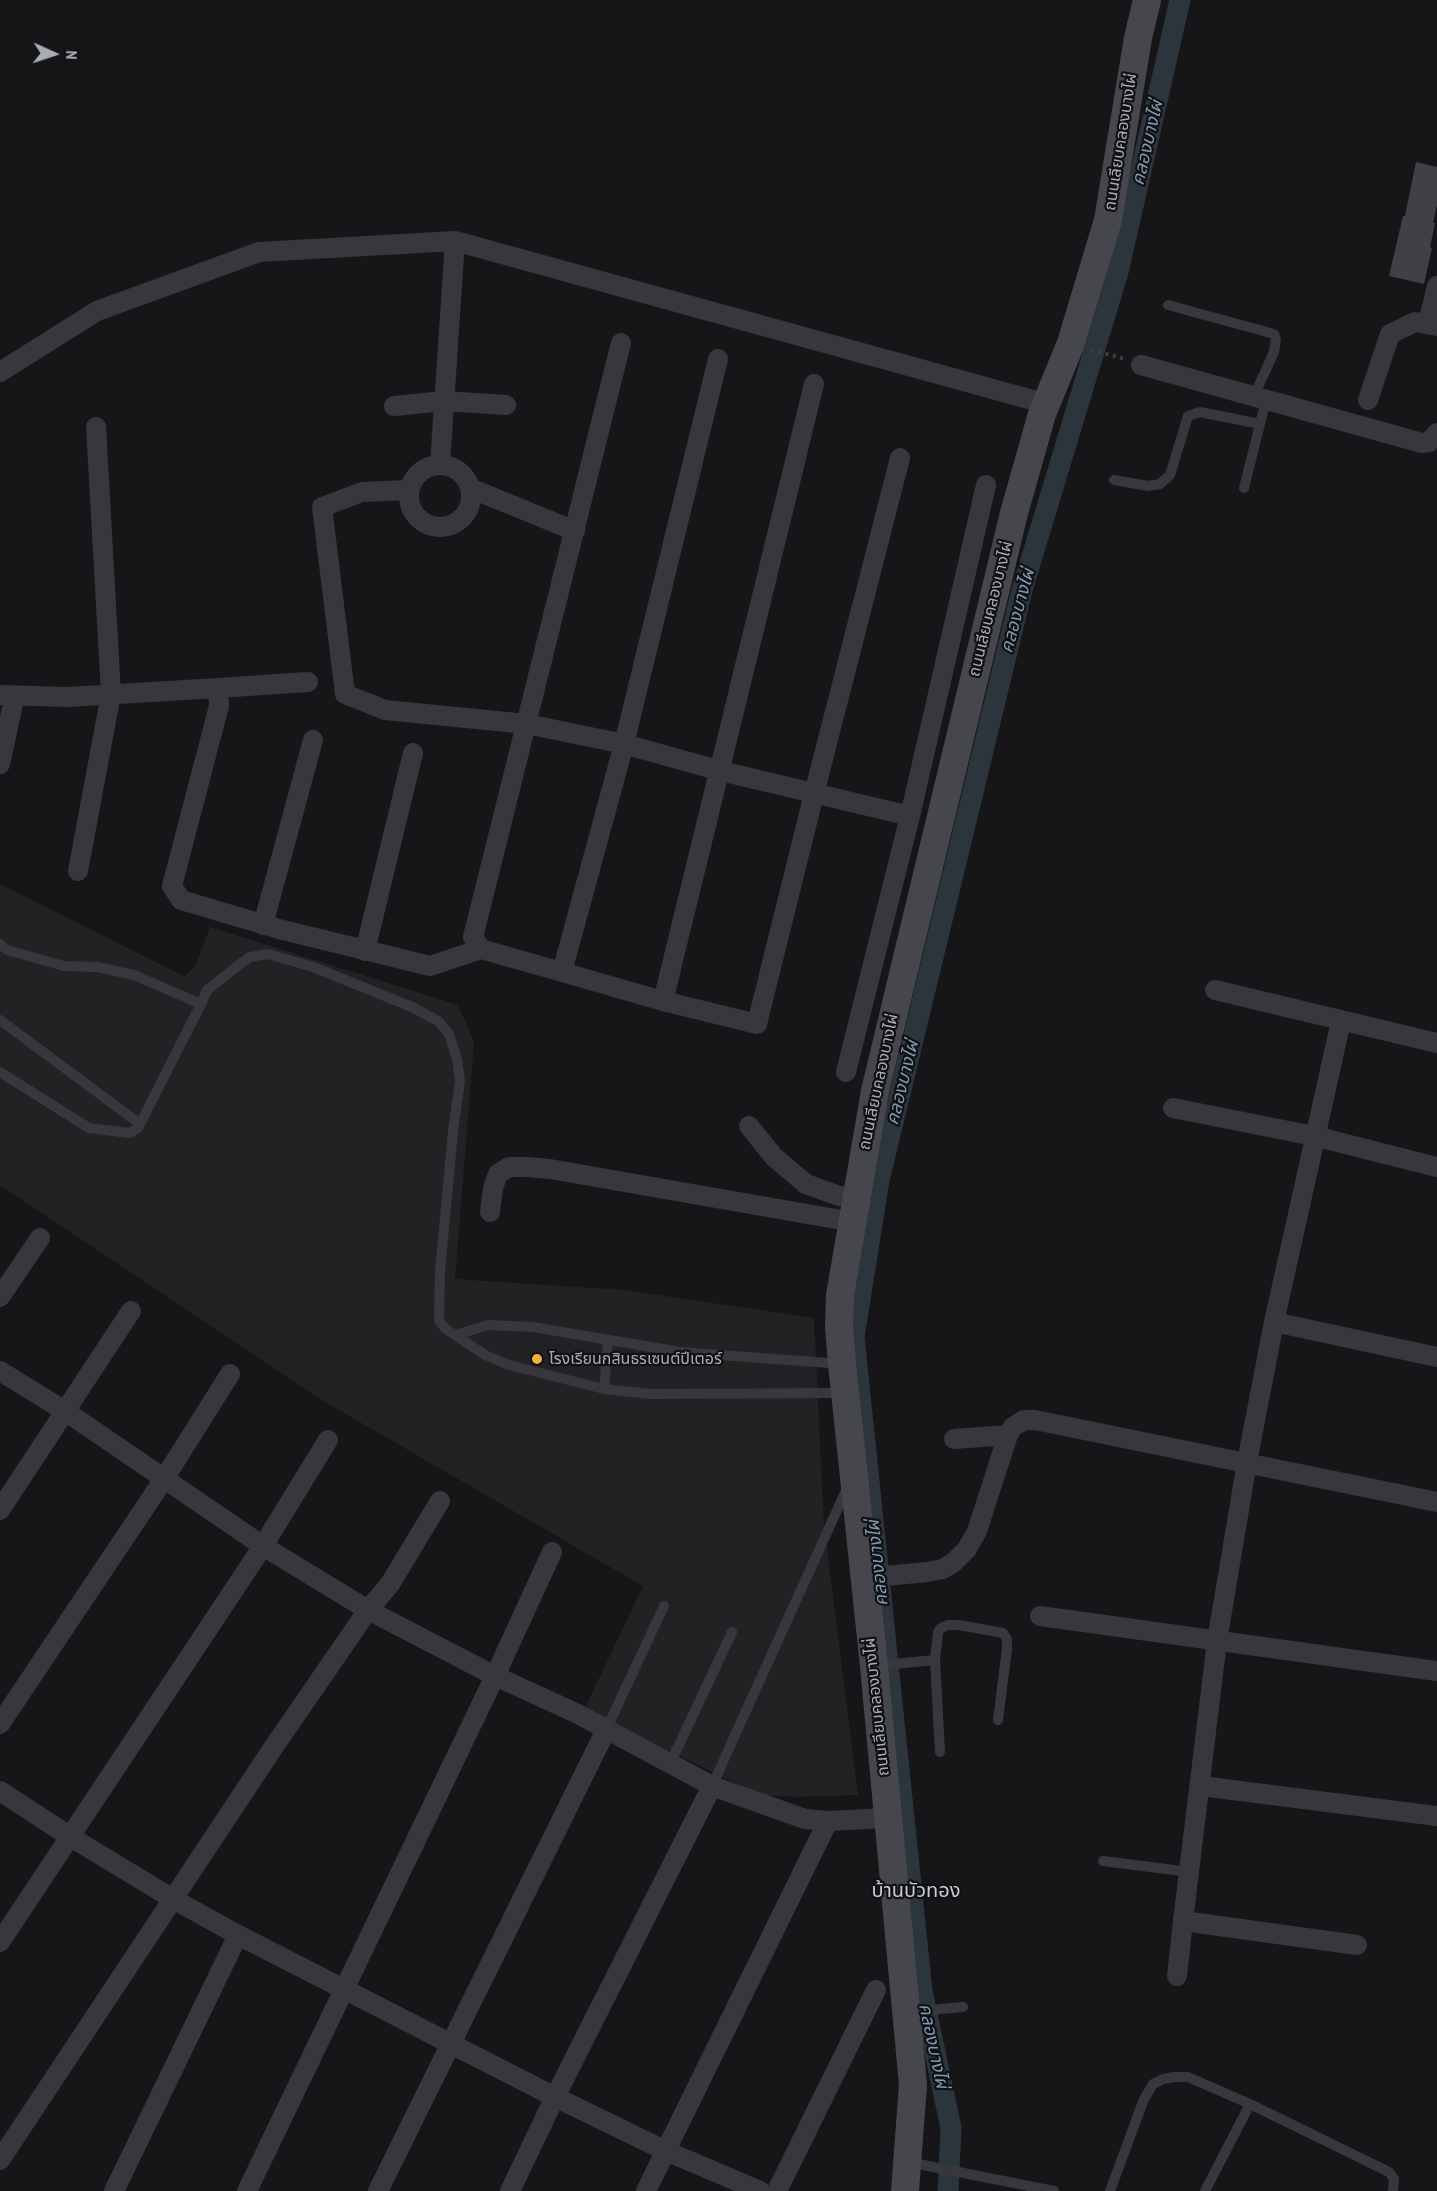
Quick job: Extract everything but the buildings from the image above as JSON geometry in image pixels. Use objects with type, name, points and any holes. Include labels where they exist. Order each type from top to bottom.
[{"type":"street","name":"ถนนเลียบคลองบางไผ่","points":[[905,2191],[921,2165],[913,2085],[912,2011],[888,1818],[870,1577],[854,1472],[842,1364],[839,1327],[840,1295],[880,1068],[1014,513],[1047,404],[1071,343],[1108,220],[1138,38],[1147,0]]},
{"type":"street","points":[[440,464],[454,241]]},
{"type":"street","points":[[0,372],[97,312],[259,252],[454,241],[1047,404]]},
{"type":"street","points":[[1368,400],[1390,334],[1415,321],[1432,324],[1437,286]]},
{"type":"street","points":[[481,949],[473,937],[621,342]]},
{"type":"street","points":[[562,972],[624,744],[718,359]]},
{"type":"street","points":[[1141,365],[1422,443],[1429,442],[1437,433]]},
{"type":"street","points":[[663,1001],[814,384]]},
{"type":"street","points":[[394,405],[444,401],[507,405]]},
{"type":"street","points":[[78,871],[111,694],[96,427]]},
{"type":"street","points":[[218,688],[219,706],[172,886],[182,900],[263,925],[430,966],[481,949],[663,1001],[757,1024],[900,458]]},
{"type":"street","points":[[440,464],[460,471],[470,488],[471,498],[464,516],[457,522],[438,528],[419,520],[412,511],[408,490],[419,471],[440,464]]},
{"type":"street","points":[[846,1072],[910,816],[986,485]]},
{"type":"street","points":[[470,488],[575,531]]},
{"type":"street","points":[[408,490],[362,492],[322,507],[345,694],[385,710],[527,724],[624,744],[721,771],[910,816]]},
{"type":"street","points":[[0,764],[8,695],[68,697],[308,682]]},
{"type":"street","points":[[263,925],[313,740]]},
{"type":"street","points":[[365,951],[412,753]]},
{"type":"street","points":[[1215,990],[1437,1043]]},
{"type":"street","points":[[1177,1976],[1217,1641],[1274,1322],[1341,1021]]},
{"type":"street","points":[[1173,1108],[1314,1136],[1437,1167]]},
{"type":"street","points":[[749,1126],[774,1157],[806,1184],[839,1196],[855,1210]]},
{"type":"street","points":[[490,1212],[493,1188],[498,1174],[509,1167],[550,1169],[855,1210]]},
{"type":"street","points":[[0,1297],[39,1238]]},
{"type":"street","points":[[0,1510],[131,1311]]},
{"type":"street","points":[[1274,1322],[1437,1357]]},
{"type":"street","points":[[0,1371],[65,1411],[263,1546],[368,1610],[495,1676],[578,1714],[712,1786],[805,1819],[828,1821],[888,1818]]},
{"type":"street","points":[[0,1724],[164,1479],[230,1374]]},
{"type":"street","points":[[870,1577],[943,1569],[967,1549],[977,1531],[1008,1435],[1013,1427],[1024,1420],[1035,1420],[1248,1462],[1437,1502]]},
{"type":"street","points":[[954,1439],[1008,1435]]},
{"type":"street","points":[[0,1942],[263,1546],[328,1440]]},
{"type":"street","points":[[0,2160],[273,1748],[368,1610],[390,1584],[440,1501]]},
{"type":"street","points":[[247,2191],[495,1676],[552,1552]]},
{"type":"street","points":[[1040,1616],[1437,1671]]},
{"type":"street","points":[[378,2191],[606,1730]]},
{"type":"street","points":[[510,2191],[712,1786]]},
{"type":"street","points":[[1201,1786],[1437,1816]]},
{"type":"street","points":[[0,1791],[173,1899],[238,1935],[555,2097],[666,2151],[760,2191]]},
{"type":"street","points":[[646,2191],[828,1821]]},
{"type":"street","points":[[1184,1921],[1357,1944]]},
{"type":"street","points":[[114,2191],[238,1935]]},
{"type":"street","points":[[777,2191],[876,1990]]},
{"type":"lane","points":[[1168,305],[1274,334],[1276,339],[1274,352],[1260,398],[1260,424],[1244,489]]},
{"type":"lane","points":[[1114,480],[1148,486],[1160,484],[1170,475],[1188,416],[1200,412],[1260,424]]},
{"type":"lane","points":[[2,950],[64,966],[97,966],[134,975],[201,1004]]},
{"type":"lane","points":[[0,1072],[89,1128],[130,1133],[138,1128],[207,990],[250,957],[268,954],[314,967],[412,1007],[438,1021],[449,1034],[460,1081],[453,1131],[438,1311],[439,1321],[446,1329],[485,1355],[509,1365],[604,1389],[650,1395],[846,1392]]},
{"type":"lane","points":[[0,1020],[140,1124]]},
{"type":"lane","points":[[456,1335],[488,1325],[533,1327],[680,1352],[842,1364]]},
{"type":"lane","points":[[604,1389],[608,1340]]},
{"type":"lane","points":[[712,1786],[854,1472]]},
{"type":"lane","points":[[606,1730],[664,1606]]},
{"type":"lane","points":[[940,1752],[931,1660],[941,1628],[959,1625],[1003,1632],[1007,1649],[998,1720]]},
{"type":"lane","points":[[670,1764],[732,1632]]},
{"type":"lane","points":[[878,1666],[931,1660]]},
{"type":"lane","points":[[1103,1861],[1190,1872]]},
{"type":"lane","points":[[912,2011],[963,2007]]},
{"type":"lane","points":[[1110,2191],[1144,2099],[1153,2084],[1163,2079],[1188,2077],[1250,2104],[1389,2172],[1394,2179],[1393,2191]]},
{"type":"lane","points":[[1205,2191],[1250,2104]]},
{"type":"lane","points":[[921,2165],[1054,2191]]},
{"type":"path","points":[[1083,348],[1117,357]]},
{"type":"shaded area","name":"โรงเรียนกสินธรเซนต์ปีเตอร์","points":[[0,884],[185,977],[196,964],[210,927],[458,1005],[474,1042],[455,1279],[624,1290],[814,1318],[824,1526],[858,1795],[798,1797],[760,1795],[584,1710],[643,1586],[320,1399],[0,1185]]},
{"type":"waterway","name":"คลองบางไผ่","points":[[948,2191],[951,2128],[922,1991],[854,1337],[879,1180],[1022,590],[1118,272],[1180,0]]},
{"type":"place","name":"โรงเรียนกสินธรเซนต์ปีเตอร์","points":[[537,1359]]},
{"type":"district","name":"บ้านบัวทอง","points":[[916,1891]]}]
